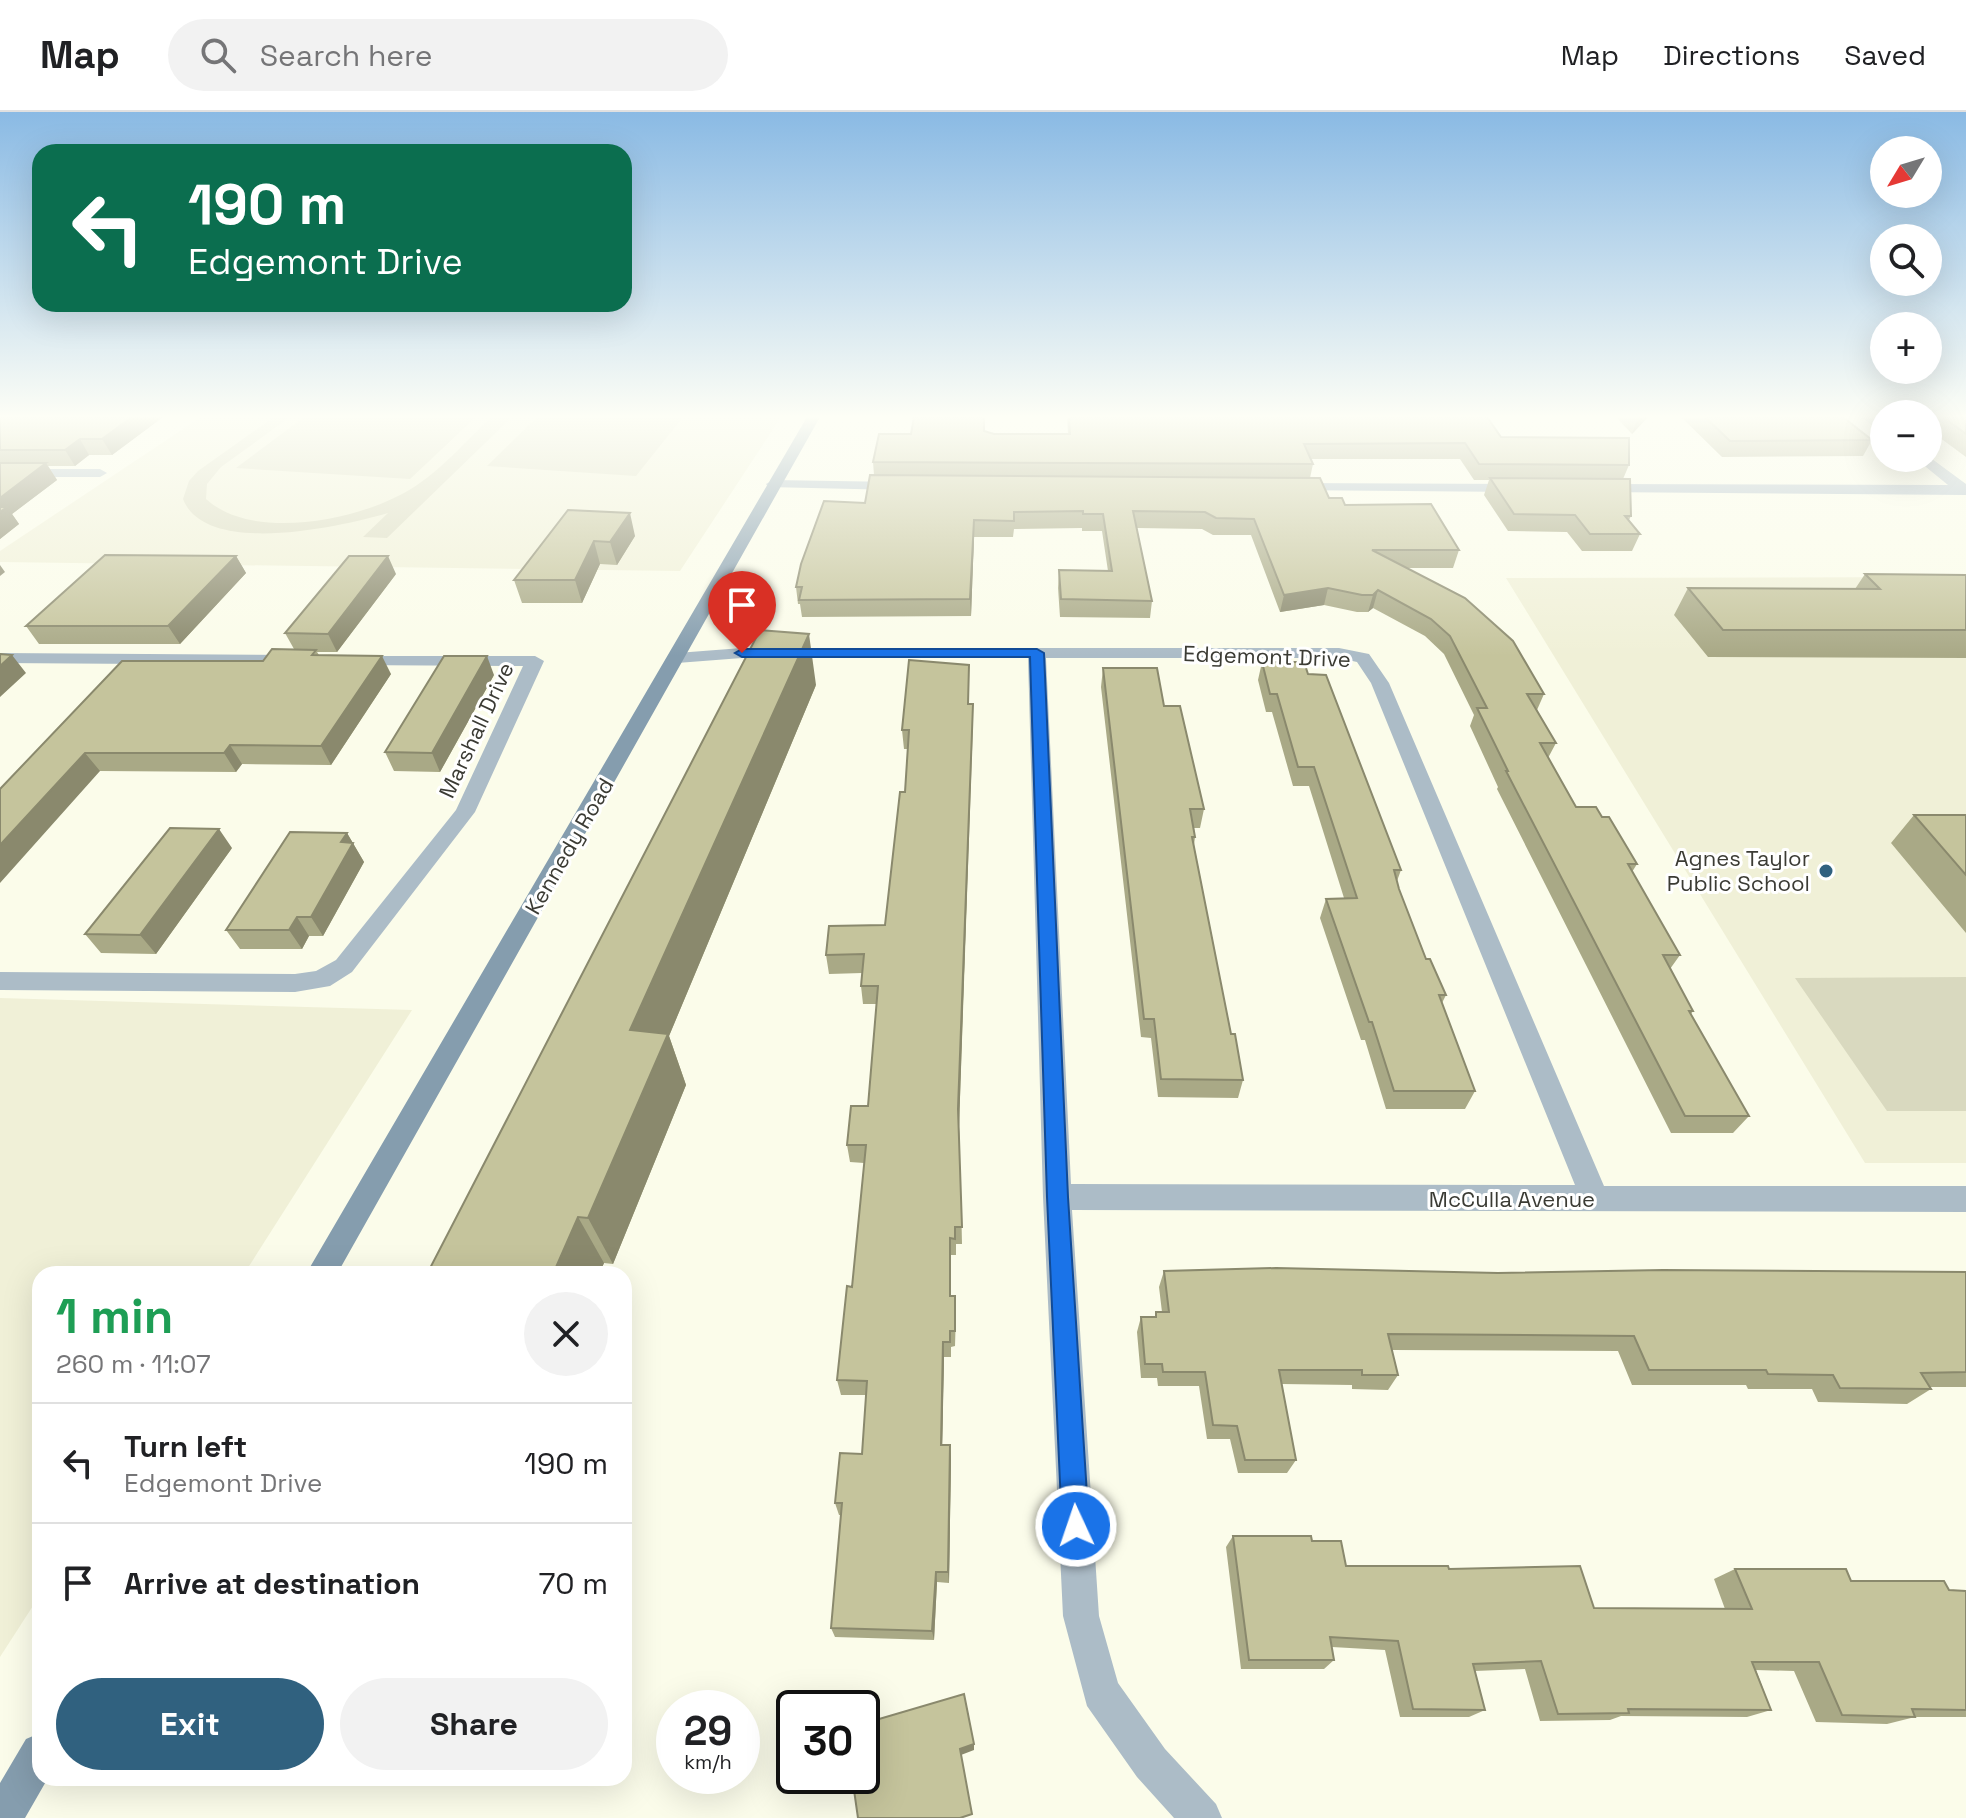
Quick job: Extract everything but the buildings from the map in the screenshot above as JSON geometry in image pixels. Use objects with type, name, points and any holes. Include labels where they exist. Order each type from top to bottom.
[{"type":"main road","name":"Kennedy Road","points":[[326,1266],[677,658],[766,497]]},
{"type":"main road","points":[[2,1818],[32,1767]]},
{"type":"street","name":"Edgemont Drive","points":[[677,658],[742,653],[1339,653],[1363,658],[1370,665],[1595,1199]]},
{"type":"street","points":[[1037,653],[1057,1197],[1081,1616],[1101,1692],[1151,1763],[1202,1818]]},
{"type":"street","name":"Marshall Drive","points":[[0,658],[535,661],[465,812],[344,966],[321,980],[295,983],[0,981]]},
{"type":"street","name":"McCulla Avenue","points":[[1057,1197],[1966,1199]]},
{"type":"shaded area","points":[[82,497],[729,497],[680,571],[0,562],[0,551]]},
{"type":"shaded area","points":[[206,497],[226,512],[249,520],[275,523],[331,518],[358,512],[396,497],[430,497],[387,538],[363,537],[388,513],[309,530],[246,533],[218,528],[197,517],[183,499]]},
{"type":"shaded area","name":"Agnes Taylor Public School","points":[[1966,577],[1966,1163],[1865,1163],[1506,578]]},
{"type":"shaded area","points":[[1966,977],[1966,1111],[1887,1111],[1795,978]]},
{"type":"shaded area","points":[[0,998],[412,1010],[249,1266],[32,1266],[32,1607],[0,1657]]},
{"type":"place","name":"Agnes Taylor Public School","points":[[1826,871]]},
{"type":"route","points":[[742,653],[1037,653],[1057,1197],[1076,1526]]}]
